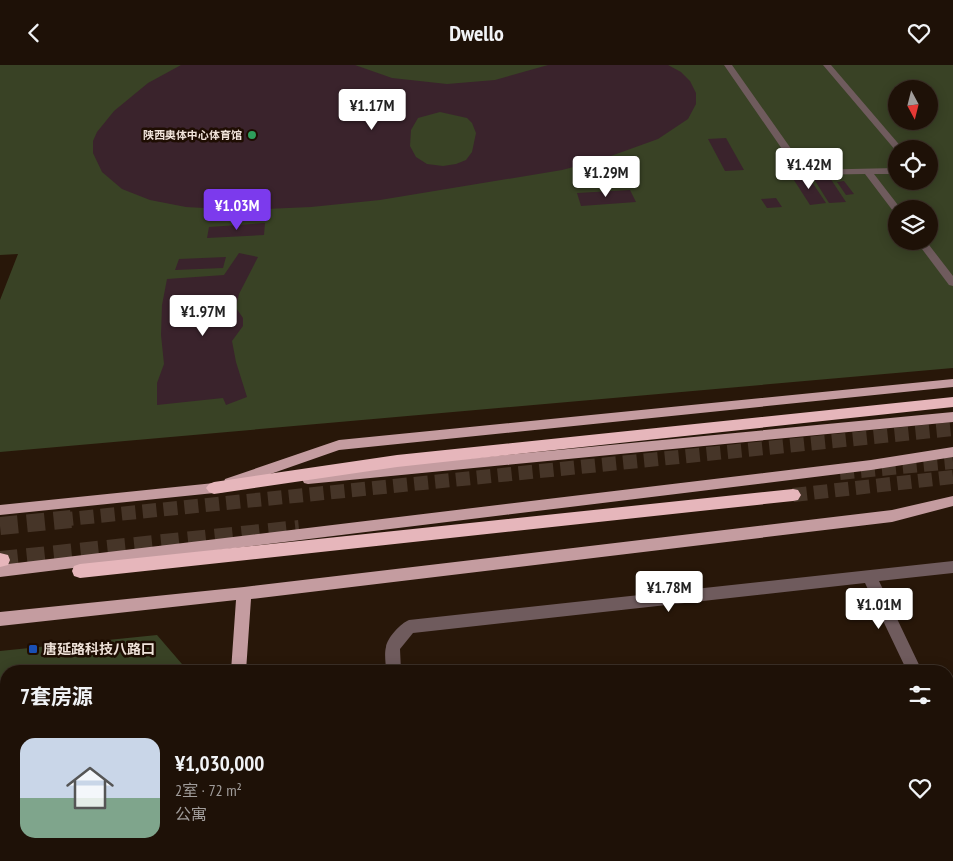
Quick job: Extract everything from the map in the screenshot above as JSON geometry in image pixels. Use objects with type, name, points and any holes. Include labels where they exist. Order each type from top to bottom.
[{"type":"highway","points":[[214,488],[397,461],[953,402]]},
{"type":"highway","points":[[80,571],[793,495]]},
{"type":"main road","points":[[214,488],[339,445],[953,383]]},
{"type":"main road","points":[[0,510],[953,417]]},
{"type":"main road","points":[[1,564],[861,467],[953,452]]},
{"type":"main road","points":[[0,619],[244,593],[892,516],[953,501]]},
{"type":"main road","points":[[239,665],[244,593]]},
{"type":"street","points":[[728,65],[803,173],[888,172]]},
{"type":"street","points":[[828,65],[891,140]]},
{"type":"street","points":[[869,173],[889,200]]},
{"type":"street","points":[[928,250],[953,283]]},
{"type":"street","points":[[394,665],[392,647],[409,627],[953,567]]},
{"type":"street","points":[[869,576],[912,665]]},
{"type":"green space","points":[[0,65],[953,65],[953,368],[0,452],[0,300],[18,254],[0,255]]},
{"type":"green space","points":[[157,635],[183,665],[0,665],[0,651]]},
{"type":"building","name":"陕西奥体中心体育馆","points":[[181,65],[355,65],[392,78],[447,84],[495,80],[548,65],[668,65],[681,72],[690,81],[696,93],[696,104],[688,119],[658,139],[597,161],[562,170],[380,200],[311,207],[240,210],[186,207],[150,200],[122,189],[102,172],[93,153],[93,141],[97,132],[114,111],[148,83]],"holes":[[[440,112],[467,118],[472,123],[476,133],[472,152],[466,160],[443,166],[427,164],[416,157],[410,146],[411,130],[418,118]]]},
{"type":"building","points":[[726,138],[744,170],[725,171],[708,139]]},
{"type":"building","points":[[828,175],[846,202],[829,203],[812,176]]},
{"type":"building","points":[[808,176],[826,203],[810,205],[792,177]]},
{"type":"building","points":[[844,181],[854,194],[846,195],[837,182]]},
{"type":"building","points":[[630,190],[636,202],[581,206],[577,193]]},
{"type":"building","points":[[776,198],[782,207],[767,208],[761,199]]},
{"type":"building","points":[[265,223],[264,235],[207,238],[209,227]]},
{"type":"building","points":[[239,253],[258,257],[239,294],[236,308],[243,318],[243,326],[232,341],[236,362],[247,397],[226,405],[223,398],[157,405],[157,383],[164,364],[161,335],[162,305],[167,279],[224,275]]},
{"type":"building","points":[[226,257],[223,268],[175,270],[179,259]]},
{"type":"tunnel","points":[[59,520],[953,429]]},
{"type":"tunnel","points":[[840,473],[953,462]]},
{"type":"tunnel","points":[[793,495],[953,477]]},
{"type":"tunnel","points":[[0,526],[71,519]]},
{"type":"tunnel","points":[[0,560],[299,529]]},
{"type":"place","name":"陕西奥体中心体育馆","points":[[252,135]]},
{"type":"place","name":"唐延路科技八路口","points":[[33,649]]}]
